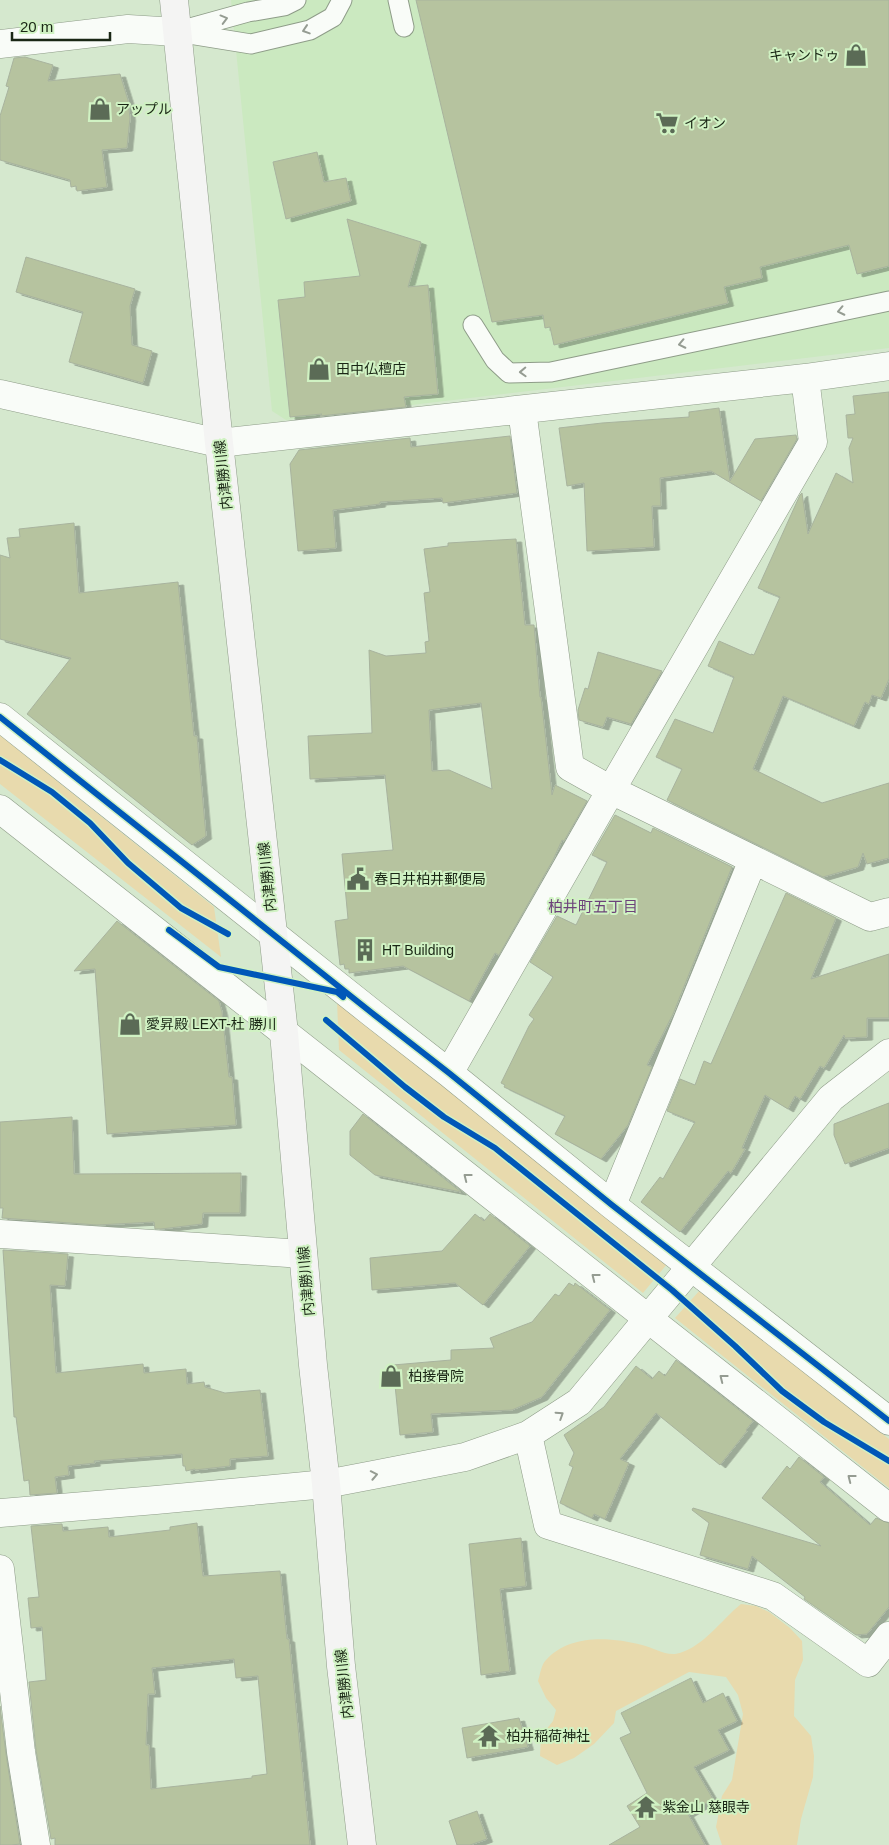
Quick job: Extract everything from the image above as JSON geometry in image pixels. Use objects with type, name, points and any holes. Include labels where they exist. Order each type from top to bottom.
[{"type":"main road","name":"内津勝川線","points":[[174,0],[219,443],[284,1033],[341,1666],[362,1845]]},
{"type":"street","points":[[0,44],[128,29],[177,32]]},
{"type":"street","points":[[0,394],[219,443],[805,378],[889,366]]},
{"type":"street","points":[[449,1073],[813,442],[805,378]]},
{"type":"street","points":[[522,410],[570,767],[611,790],[870,918],[889,912]]},
{"type":"street","points":[[0,717],[449,1073],[612,1205],[889,1420]]},
{"type":"street","points":[[0,809],[889,1508]]},
{"type":"street","points":[[612,1205],[753,860]]},
{"type":"street","points":[[0,1513],[326,1484],[465,1457],[528,1436],[579,1402],[831,1098],[889,1053]]},
{"type":"street","points":[[0,1234],[303,1254]]},
{"type":"street","points":[[528,1436],[548,1525],[773,1596],[868,1663],[889,1636]]},
{"type":"street","points":[[0,1569],[21,1752],[36,1845]]},
{"type":"lane","points":[[177,32],[248,12],[284,6],[296,0]]},
{"type":"lane","points":[[177,32],[251,44],[310,30],[332,17],[342,0]]},
{"type":"lane","points":[[398,0],[404,26]]},
{"type":"lane","points":[[473,325],[495,360],[510,373],[551,372],[889,301]]},
{"type":"shaded area","points":[[231,0],[889,0],[889,348],[286,420],[272,411]]},
{"type":"shaded area","points":[[0,735],[214,907],[221,957],[0,784]]},
{"type":"shaded area","points":[[337,1001],[668,1263],[643,1293],[339,1050]]},
{"type":"shaded area","points":[[700,1290],[889,1439],[889,1488],[675,1318]]},
{"type":"shaded area","points":[[741,1604],[756,1606],[769,1612],[790,1628],[802,1641],[803,1660],[795,1680],[794,1716],[811,1736],[814,1756],[813,1777],[801,1819],[797,1845],[722,1845],[716,1827],[722,1796],[732,1780],[743,1714],[738,1695],[726,1677],[689,1672],[616,1711],[614,1723],[594,1744],[574,1758],[557,1765],[540,1756],[541,1736],[553,1721],[556,1710],[546,1698],[538,1681],[544,1662],[556,1652],[578,1642],[604,1639],[630,1642],[675,1654],[693,1647],[702,1641]]},
{"type":"building","name":"イオン","points":[[416,0],[889,0],[889,266],[857,274],[849,245],[760,267],[762,278],[724,287],[728,303],[554,345],[550,327],[545,328],[543,315],[492,322]]},
{"type":"building","points":[[25,57],[53,65],[48,81],[120,74],[128,100],[130,118],[127,148],[102,150],[107,187],[77,191],[76,186],[71,187],[70,180],[0,160],[0,116],[9,87],[6,86],[14,58]]},
{"type":"building","points":[[317,152],[324,182],[346,178],[351,201],[286,219],[273,162]]},
{"type":"building","points":[[347,219],[421,242],[408,287],[428,285],[438,394],[404,397],[406,407],[320,416],[322,414],[290,417],[278,300],[305,297],[304,282],[360,276]]},
{"type":"building","points":[[26,257],[135,289],[130,306],[132,345],[152,351],[143,383],[69,362],[83,312],[16,292]]},
{"type":"building","points":[[889,392],[889,679],[881,698],[872,695],[869,704],[865,702],[854,726],[783,696],[753,769],[822,803],[889,783],[889,858],[867,864],[863,853],[858,867],[823,877],[667,800],[682,769],[656,757],[675,719],[713,733],[734,677],[708,666],[719,641],[754,655],[780,597],[758,588],[800,495],[802,493],[808,534],[836,473],[853,483],[849,448],[853,438],[848,438],[846,415],[855,414],[853,396]]},
{"type":"building","points":[[719,408],[730,481],[755,439],[796,435],[797,439],[761,501],[711,471],[660,478],[661,506],[652,506],[654,547],[587,551],[584,483],[567,486],[559,428],[689,417],[689,412]]},
{"type":"building","points":[[510,436],[517,493],[443,503],[442,498],[380,502],[380,504],[333,510],[336,548],[298,551],[290,464],[299,450],[410,438],[411,447]]},
{"type":"building","points":[[74,523],[79,593],[178,582],[194,736],[197,736],[206,836],[192,845],[27,714],[71,658],[0,639],[0,555],[10,558],[7,538],[20,537],[19,529]]},
{"type":"building","points":[[516,539],[525,625],[534,625],[540,697],[552,795],[555,785],[587,801],[564,841],[562,840],[553,860],[499,955],[495,953],[469,1001],[403,966],[349,973],[349,969],[345,969],[344,964],[340,965],[335,921],[348,919],[342,854],[393,850],[385,775],[310,779],[308,736],[372,733],[369,650],[386,656],[426,653],[425,642],[429,641],[424,593],[430,592],[424,549],[448,546],[448,543]],"holes":[[[481,703],[492,789],[449,770],[432,771],[429,710]]]},
{"type":"building","points":[[598,652],[662,671],[631,724],[607,717],[603,727],[579,720],[578,710],[585,688],[588,689]]},
{"type":"building","points":[[615,815],[651,833],[653,828],[732,867],[673,1014],[647,1065],[652,1067],[628,1125],[601,1159],[555,1134],[565,1116],[504,1087],[505,1085],[501,1083],[534,1019],[529,1015],[553,977],[530,962],[557,916],[576,925],[607,862],[592,855]]},
{"type":"building","points":[[786,893],[836,918],[811,979],[889,954],[889,1018],[867,1018],[867,1037],[845,1038],[844,1035],[824,1068],[820,1066],[800,1099],[795,1096],[788,1109],[765,1095],[742,1148],[745,1149],[731,1173],[728,1171],[680,1232],[641,1202],[660,1177],[663,1179],[695,1122],[667,1111],[680,1079],[695,1085],[704,1061],[711,1064]]},
{"type":"building","points":[[117,921],[219,1001],[222,1012],[229,1077],[232,1077],[236,1125],[107,1134],[95,969],[74,971]]},
{"type":"building","points":[[889,1103],[889,1148],[845,1164],[834,1135],[834,1124]]},
{"type":"building","points":[[363,1114],[461,1192],[375,1175],[350,1155],[350,1131]]},
{"type":"building","points":[[72,1117],[74,1174],[241,1173],[240,1213],[203,1213],[202,1224],[161,1229],[155,1229],[154,1222],[97,1225],[2,1218],[3,1208],[0,1208],[0,1122]]},
{"type":"building","points":[[475,1214],[484,1221],[490,1214],[530,1246],[483,1305],[455,1283],[372,1290],[370,1258],[442,1251]]},
{"type":"building","points":[[3,1250],[68,1254],[65,1286],[50,1285],[56,1373],[143,1364],[144,1373],[186,1369],[187,1384],[204,1382],[205,1387],[225,1393],[260,1390],[268,1456],[230,1459],[230,1466],[186,1471],[185,1466],[183,1466],[182,1454],[94,1461],[95,1463],[68,1466],[69,1475],[55,1477],[57,1493],[30,1495],[29,1480],[24,1481],[16,1417],[14,1417]]},
{"type":"building","points":[[569,1283],[574,1286],[575,1283],[610,1310],[542,1397],[512,1410],[431,1414],[433,1432],[400,1435],[393,1365],[451,1360],[451,1350],[494,1348],[490,1338],[532,1322],[555,1294],[559,1296]]},
{"type":"building","points":[[676,1360],[753,1421],[720,1465],[656,1413],[620,1459],[629,1463],[605,1519],[594,1514],[592,1518],[560,1503],[573,1467],[569,1465],[574,1453],[564,1435],[604,1407],[636,1366],[652,1379],[659,1371],[665,1376]]},
{"type":"building","points":[[799,1457],[824,1477],[820,1482],[870,1525],[876,1518],[889,1523],[889,1607],[867,1634],[856,1635],[804,1599],[805,1597],[752,1556],[748,1569],[700,1555],[709,1523],[692,1510],[693,1508],[821,1546],[762,1498],[787,1466],[790,1469]]},
{"type":"building","points":[[197,1523],[203,1576],[280,1571],[287,1639],[289,1639],[310,1845],[55,1845],[55,1838],[51,1839],[36,1750],[29,1682],[46,1680],[42,1627],[31,1628],[28,1598],[39,1597],[31,1526],[62,1524],[63,1531],[108,1527],[109,1537],[170,1530],[170,1527]],"holes":[[[234,1659],[236,1678],[258,1676],[267,1774],[252,1776],[252,1778],[151,1789],[149,1745],[146,1745],[148,1694],[155,1694],[152,1668]]]},
{"type":"building","points":[[521,1538],[526,1586],[500,1589],[510,1671],[481,1675],[469,1544]]},
{"type":"building","points":[[691,1678],[703,1703],[723,1693],[737,1721],[718,1730],[729,1750],[694,1767],[713,1799],[688,1814],[705,1845],[609,1845],[640,1827],[627,1806],[647,1793],[620,1738],[631,1733],[621,1713]]},
{"type":"building","points":[[0,1706],[20,1844],[12,1845],[0,1845]]},
{"type":"building","points":[[519,1718],[528,1747],[467,1758],[462,1728]]},
{"type":"building","points":[[477,1811],[487,1839],[470,1845],[457,1845],[449,1821]]},
{"type":"cycle path","points":[[0,717],[449,1073],[612,1205],[889,1421]]},
{"type":"cycle path","points":[[0,760],[52,792],[90,823],[128,863],[181,908],[228,934]]},
{"type":"cycle path","points":[[169,930],[219,967],[337,992],[343,997]]},
{"type":"cycle path","points":[[326,1020],[405,1087],[444,1117],[495,1148],[672,1290],[782,1391],[824,1422],[889,1461]]},
{"type":"place","name":"キャンドゥ","points":[[856,55]]},
{"type":"place","name":"アップル","points":[[100,109]]},
{"type":"place","name":"イオン","points":[[667,123]]},
{"type":"place","name":"田中仏檀店","points":[[319,369]]},
{"type":"place","name":"春日井柏井郵便局","points":[[358,879]]},
{"type":"place","name":"HT Building","points":[[365,950]]},
{"type":"place","name":"愛昇殿 LEXT-杜 勝川","points":[[130,1024]]},
{"type":"place","name":"柏接骨院","points":[[391,1376]]},
{"type":"place","name":"柏井稲荷神社","points":[[489,1736]]},
{"type":"place","name":"紫金山 慈眼寺","points":[[646,1807]]},
{"type":"district","name":"柏井町五丁目","points":[[593,906]]}]
